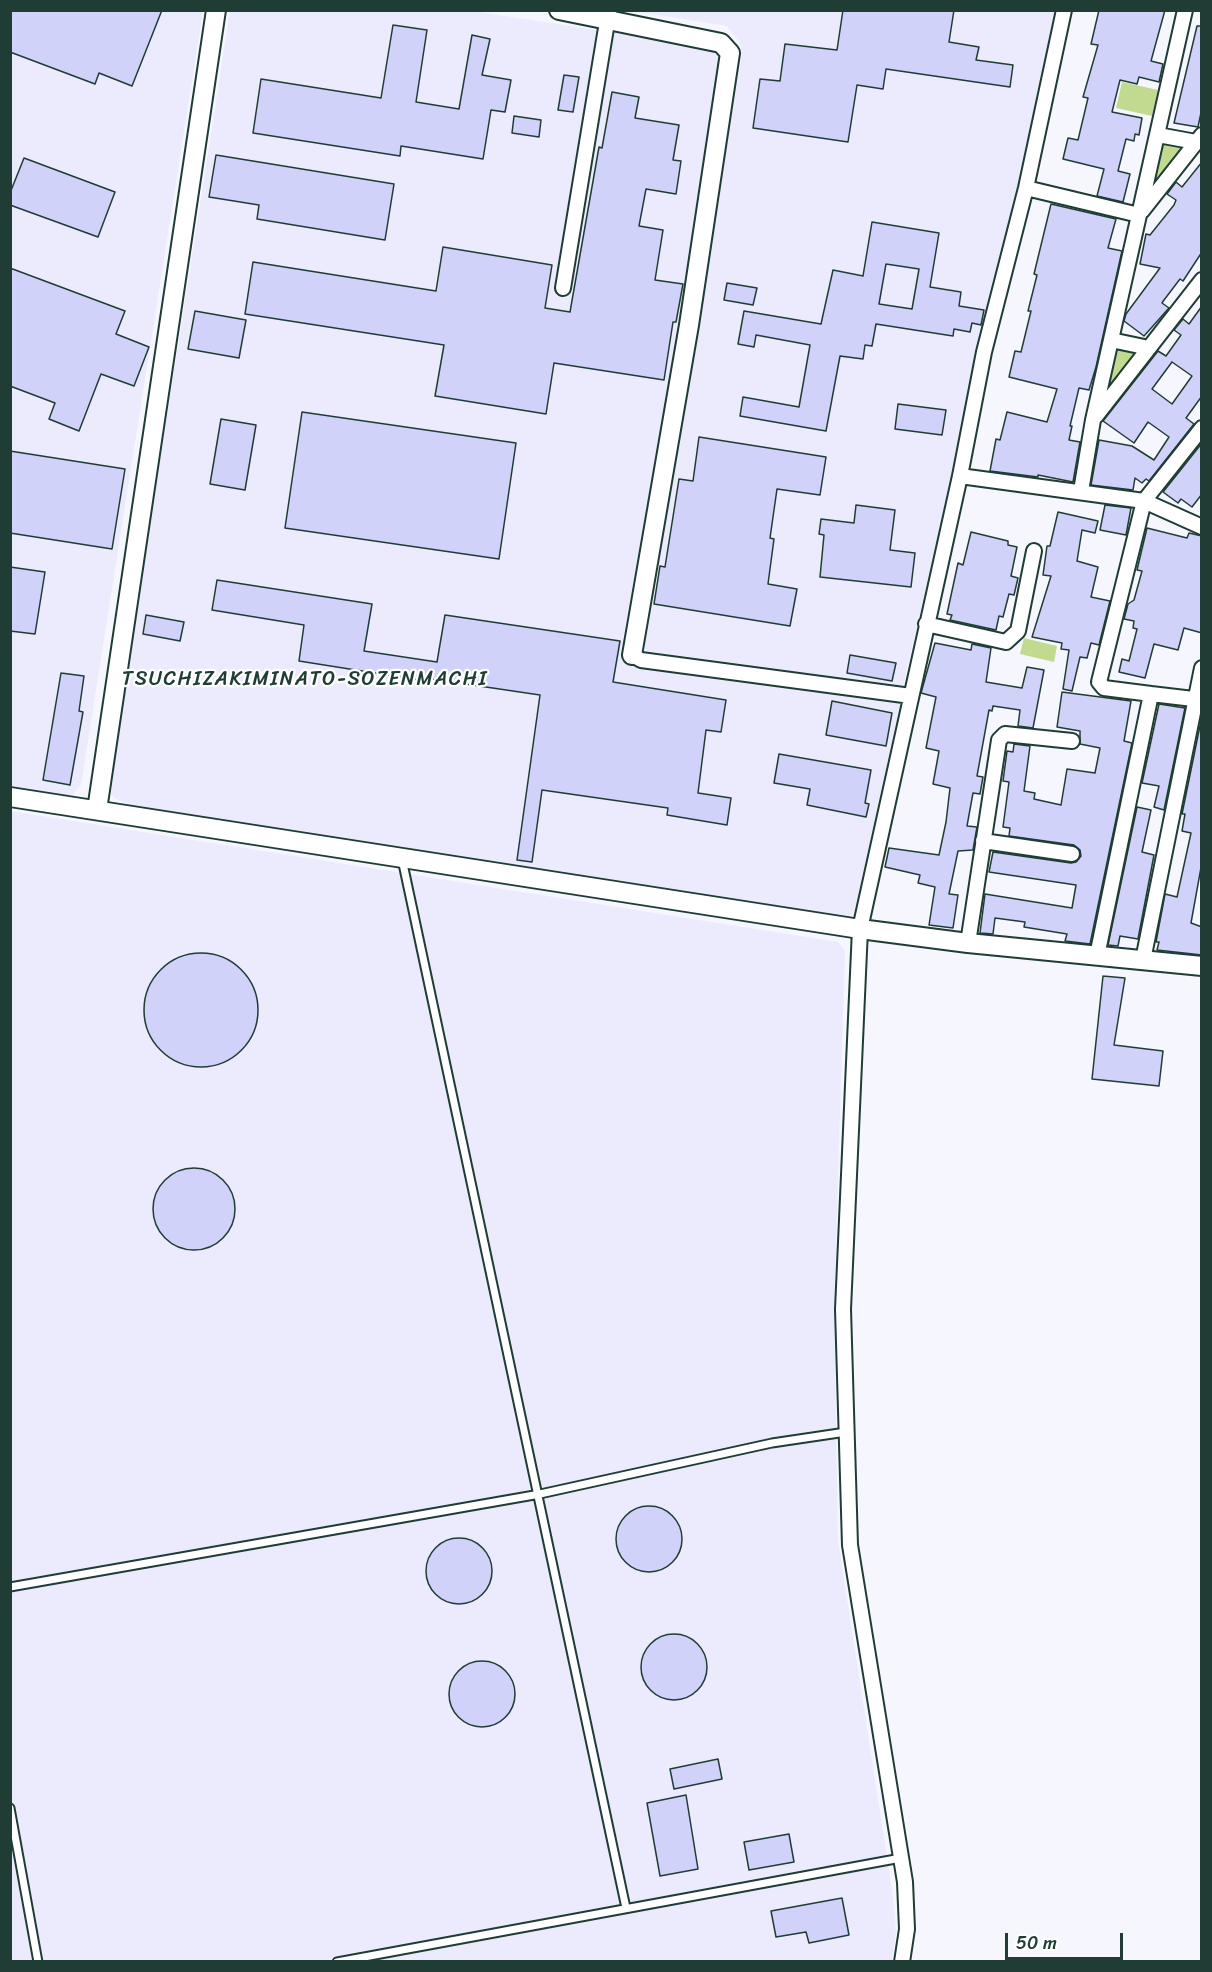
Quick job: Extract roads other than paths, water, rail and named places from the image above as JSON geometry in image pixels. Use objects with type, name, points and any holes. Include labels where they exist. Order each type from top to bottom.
[{"type":"street","points":[[97,810],[216,10]]},
{"type":"street","points":[[559,10],[608,14],[722,43],[730,53],[689,325],[632,655],[641,660],[910,696]]},
{"type":"street","points":[[902,1962],[907,1929],[902,1858],[850,1545],[843,1309],[860,929],[960,476],[984,351],[1026,188],[1064,10]]},
{"type":"street","points":[[1081,491],[1093,420],[1185,10]]},
{"type":"street","points":[[563,288],[608,14]]},
{"type":"street","points":[[1158,135],[1199,139]]},
{"type":"street","points":[[1139,215],[1199,139]]},
{"type":"street","points":[[1026,188],[1139,215]]},
{"type":"street","points":[[1093,420],[1202,280]]},
{"type":"street","points":[[1111,340],[1149,348]]},
{"type":"street","points":[[1198,699],[1104,688],[1099,682],[1144,501],[1202,428]]},
{"type":"street","points":[[960,476],[1144,501],[1202,527]]},
{"type":"street","points":[[926,624],[1006,642],[1018,631],[1035,551]]},
{"type":"street","points":[[1143,960],[1198,699],[1202,668]]},
{"type":"street","points":[[1097,956],[1150,694]]},
{"type":"street","points":[[968,943],[999,740],[1005,734],[1072,741]]},
{"type":"street","points":[[10,796],[402,860],[860,929],[968,943],[1202,966]]},
{"type":"street","points":[[982,841],[1072,854]]},
{"type":"lane","points":[[402,860],[540,1494],[626,1908]]},
{"type":"lane","points":[[10,1587],[540,1494],[772,1443],[846,1432]]},
{"type":"lane","points":[[10,1808],[38,1962]]},
{"type":"lane","points":[[337,1962],[902,1858]]},
{"type":"district","name":"TSUCHIZAKIMINATO-SOZENMACHI","points":[[305,680]]}]
